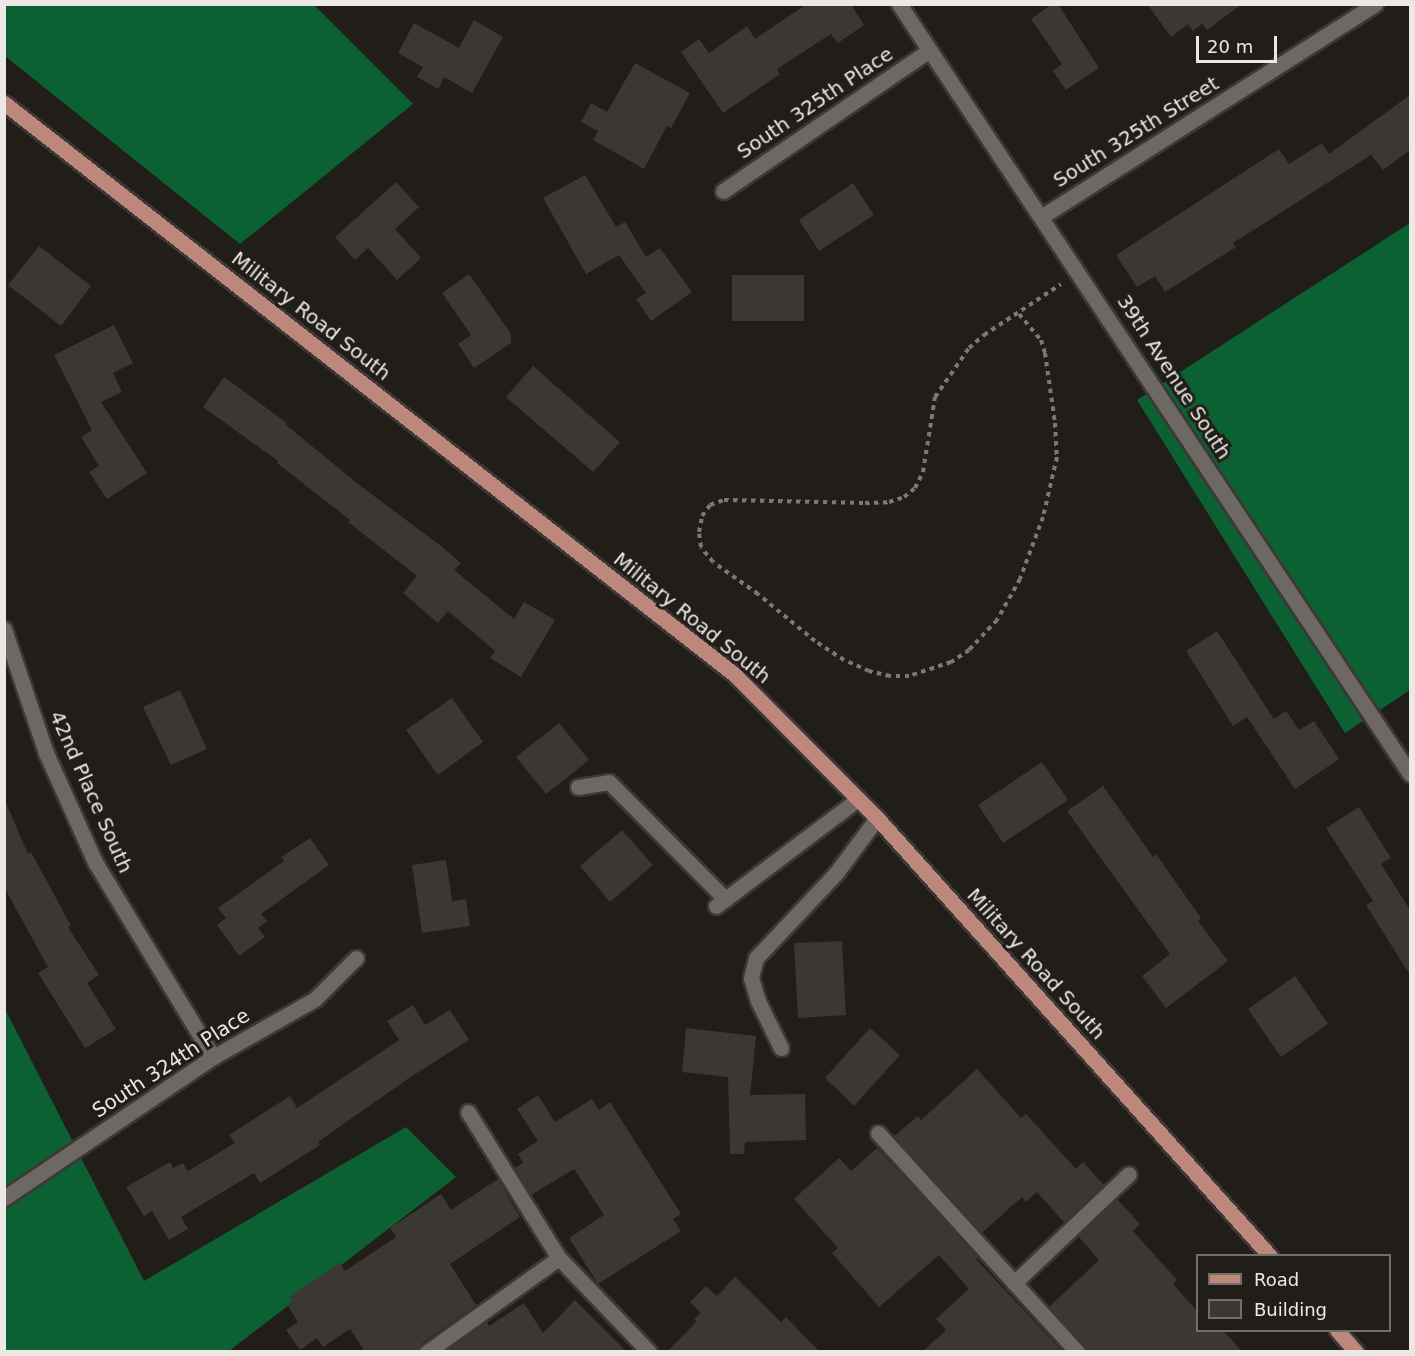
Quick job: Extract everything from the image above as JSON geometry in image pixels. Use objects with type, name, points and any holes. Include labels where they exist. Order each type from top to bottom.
[{"type":"main road","name":"Military Road South","points":[[4,103],[735,675],[877,818],[1268,1254]]},
{"type":"main road","points":[[1339,1332],[1356,1352]]},
{"type":"street","name":"39th Avenue South","points":[[899,4],[1079,271],[1410,774]]},
{"type":"street","name":"South 325th Street","points":[[1041,217],[1375,4]]},
{"type":"street","name":"South 325th Place","points":[[723,190],[930,50]]},
{"type":"street","name":"42nd Place South","points":[[4,629],[46,753],[95,862],[213,1057]]},
{"type":"street","points":[[578,788],[609,782],[720,903],[858,799]]},
{"type":"street","points":[[781,1048],[758,1001],[751,978],[756,958],[836,873],[877,818]]},
{"type":"street","name":"South 324th Place","points":[[4,1198],[213,1057],[315,999],[356,958]]},
{"type":"street","points":[[468,1112],[559,1258],[649,1352]]},
{"type":"street","points":[[878,1133],[1077,1352]]},
{"type":"street","points":[[1014,1283],[1129,1174]]},
{"type":"street","points":[[427,1352],[559,1258]]},
{"type":"path","points":[[1019,314],[1041,339],[1045,353],[1056,423],[1057,457],[1043,518],[1020,579],[997,620],[969,650],[951,662],[909,676],[890,676],[869,671],[844,660],[815,641],[758,594],[713,562],[702,547],[699,532],[702,516],[711,505],[724,500],[865,503],[889,502],[904,497],[915,488],[923,472],[934,397],[969,348],[984,334],[1019,314],[1079,271]]},
{"type":"green space","points":[[4,5],[314,5],[413,104],[240,244],[5,56]]},
{"type":"green space","points":[[1410,223],[1410,690],[1345,733],[1137,400]]},
{"type":"green space","points":[[4,1007],[144,1281],[406,1127],[456,1177],[229,1351],[5,1351]]},
{"type":"building","points":[[807,4],[851,4],[864,25],[838,43],[831,34],[777,69],[780,74],[723,113],[681,52],[699,39],[709,53],[747,26],[755,39]]},
{"type":"building","points":[[1052,4],[1058,4],[1099,68],[1066,90],[1053,71],[1062,64],[1031,19]]},
{"type":"building","points":[[1147,4],[1242,4],[1207,30],[1202,24],[1193,31],[1188,24],[1171,37]]},
{"type":"building","points":[[474,20],[503,37],[472,93],[444,77],[438,89],[417,77],[423,67],[398,53],[414,23],[459,48]]},
{"type":"building","points":[[635,63],[690,93],[671,128],[667,126],[644,169],[593,140],[598,131],[581,122],[591,103],[607,112]]},
{"type":"building","points":[[1410,95],[1410,150],[1383,170],[1371,155],[1233,243],[1236,247],[1165,292],[1155,276],[1137,287],[1116,255],[1279,149],[1289,164],[1322,143],[1329,154]]},
{"type":"building","points":[[585,175],[616,227],[625,222],[646,257],[660,248],[692,292],[651,321],[636,299],[646,293],[619,255],[586,274],[543,198]]},
{"type":"building","points":[[396,182],[419,207],[395,229],[421,258],[397,280],[368,248],[355,260],[335,237]]},
{"type":"building","points":[[853,183],[874,215],[819,251],[799,220]]},
{"type":"building","points":[[39,246],[91,286],[61,326],[8,285]]},
{"type":"building","points":[[469,274],[511,334],[511,343],[474,368],[458,344],[471,335],[442,293]]},
{"type":"building","points":[[732,275],[804,275],[804,321],[732,321]]},
{"type":"building","points":[[114,325],[133,363],[113,373],[122,392],[101,402],[147,473],[107,499],[89,472],[99,466],[81,437],[92,430],[54,355]]},
{"type":"building","points":[[533,366],[620,442],[593,472],[506,397]]},
{"type":"building","points":[[224,377],[287,423],[286,425],[362,487],[441,546],[461,563],[454,570],[514,619],[524,602],[555,620],[521,677],[490,658],[495,651],[448,611],[438,623],[403,593],[417,576],[348,522],[350,520],[277,463],[278,461],[203,407]]},
{"type":"building","points":[[1217,631],[1274,719],[1286,711],[1299,730],[1314,721],[1339,759],[1295,789],[1247,717],[1233,726],[1186,651]]},
{"type":"building","points":[[180,690],[207,749],[171,765],[143,707]]},
{"type":"building","points":[[452,698],[483,742],[438,775],[406,730]]},
{"type":"building","points":[[559,723],[589,760],[546,794],[516,757]]},
{"type":"building","points":[[1042,762],[1068,800],[1003,843],[978,805]]},
{"type":"building","points":[[1103,786],[1153,857],[1156,854],[1201,918],[1198,921],[1228,961],[1166,1008],[1142,976],[1170,954],[1067,811]]},
{"type":"building","points":[[4,798],[28,854],[31,852],[71,926],[68,927],[99,975],[87,983],[116,1029],[85,1048],[38,973],[48,967],[4,887]]},
{"type":"building","points":[[1359,807],[1391,858],[1381,864],[1410,910],[1410,975],[1366,905],[1373,901],[1326,828]]},
{"type":"building","points":[[622,830],[653,865],[610,902],[580,866]]},
{"type":"building","points":[[310,838],[329,865],[261,914],[267,921],[258,928],[265,937],[239,956],[217,925],[226,918],[218,908],[284,861],[281,857]]},
{"type":"building","points":[[446,860],[452,901],[466,899],[470,926],[422,933],[412,865]]},
{"type":"building","points":[[842,941],[846,1015],[798,1018],[794,943]]},
{"type":"building","points":[[1295,976],[1328,1024],[1281,1057],[1248,1009]]},
{"type":"building","points":[[413,1005],[425,1025],[450,1010],[469,1040],[409,1078],[318,1142],[320,1145],[260,1183],[254,1173],[181,1217],[188,1229],[169,1240],[152,1211],[144,1216],[126,1187],[170,1162],[173,1168],[183,1163],[188,1171],[235,1143],[229,1135],[290,1096],[297,1108],[399,1040],[387,1021]]},
{"type":"building","points":[[686,1028],[756,1036],[750,1095],[805,1094],[806,1140],[745,1142],[744,1154],[730,1154],[728,1077],[682,1072]]},
{"type":"building","points":[[870,1028],[900,1055],[854,1106],[825,1078]]},
{"type":"building","points":[[977,1069],[1021,1118],[1026,1114],[1076,1169],[1083,1162],[1104,1185],[1064,1222],[1037,1192],[1026,1202],[1022,1197],[982,1233],[894,1136],[918,1116],[921,1120]]},
{"type":"building","points":[[538,1095],[555,1122],[592,1099],[599,1110],[610,1102],[681,1214],[673,1219],[681,1231],[598,1284],[569,1238],[604,1215],[574,1169],[531,1195],[515,1168],[523,1163],[518,1154],[538,1141],[517,1109]]},
{"type":"building","points":[[877,1148],[1063,1352],[922,1352],[946,1330],[936,1319],[969,1289],[939,1255],[879,1307],[832,1253],[838,1248],[794,1199],[839,1158],[851,1171]]},
{"type":"building","points":[[498,1179],[520,1217],[450,1264],[476,1305],[421,1344],[417,1352],[365,1352],[350,1329],[323,1347],[317,1338],[300,1350],[286,1330],[298,1322],[288,1306],[293,1303],[289,1297],[340,1263],[345,1271],[396,1237],[390,1228],[441,1194],[451,1210]]},
{"type":"building","points":[[1117,1199],[1140,1224],[1133,1231],[1177,1280],[1173,1284],[1196,1310],[1196,1332],[1225,1332],[1242,1352],[1087,1352],[1084,1345],[1049,1307],[1099,1260],[1078,1236]]},
{"type":"building","points":[[735,1277],[781,1322],[786,1317],[820,1352],[667,1352],[697,1321],[694,1319],[701,1313],[690,1302],[706,1286],[717,1296]]},
{"type":"building","points":[[575,1300],[627,1352],[445,1352],[487,1322],[489,1326],[524,1303],[543,1333]]}]
